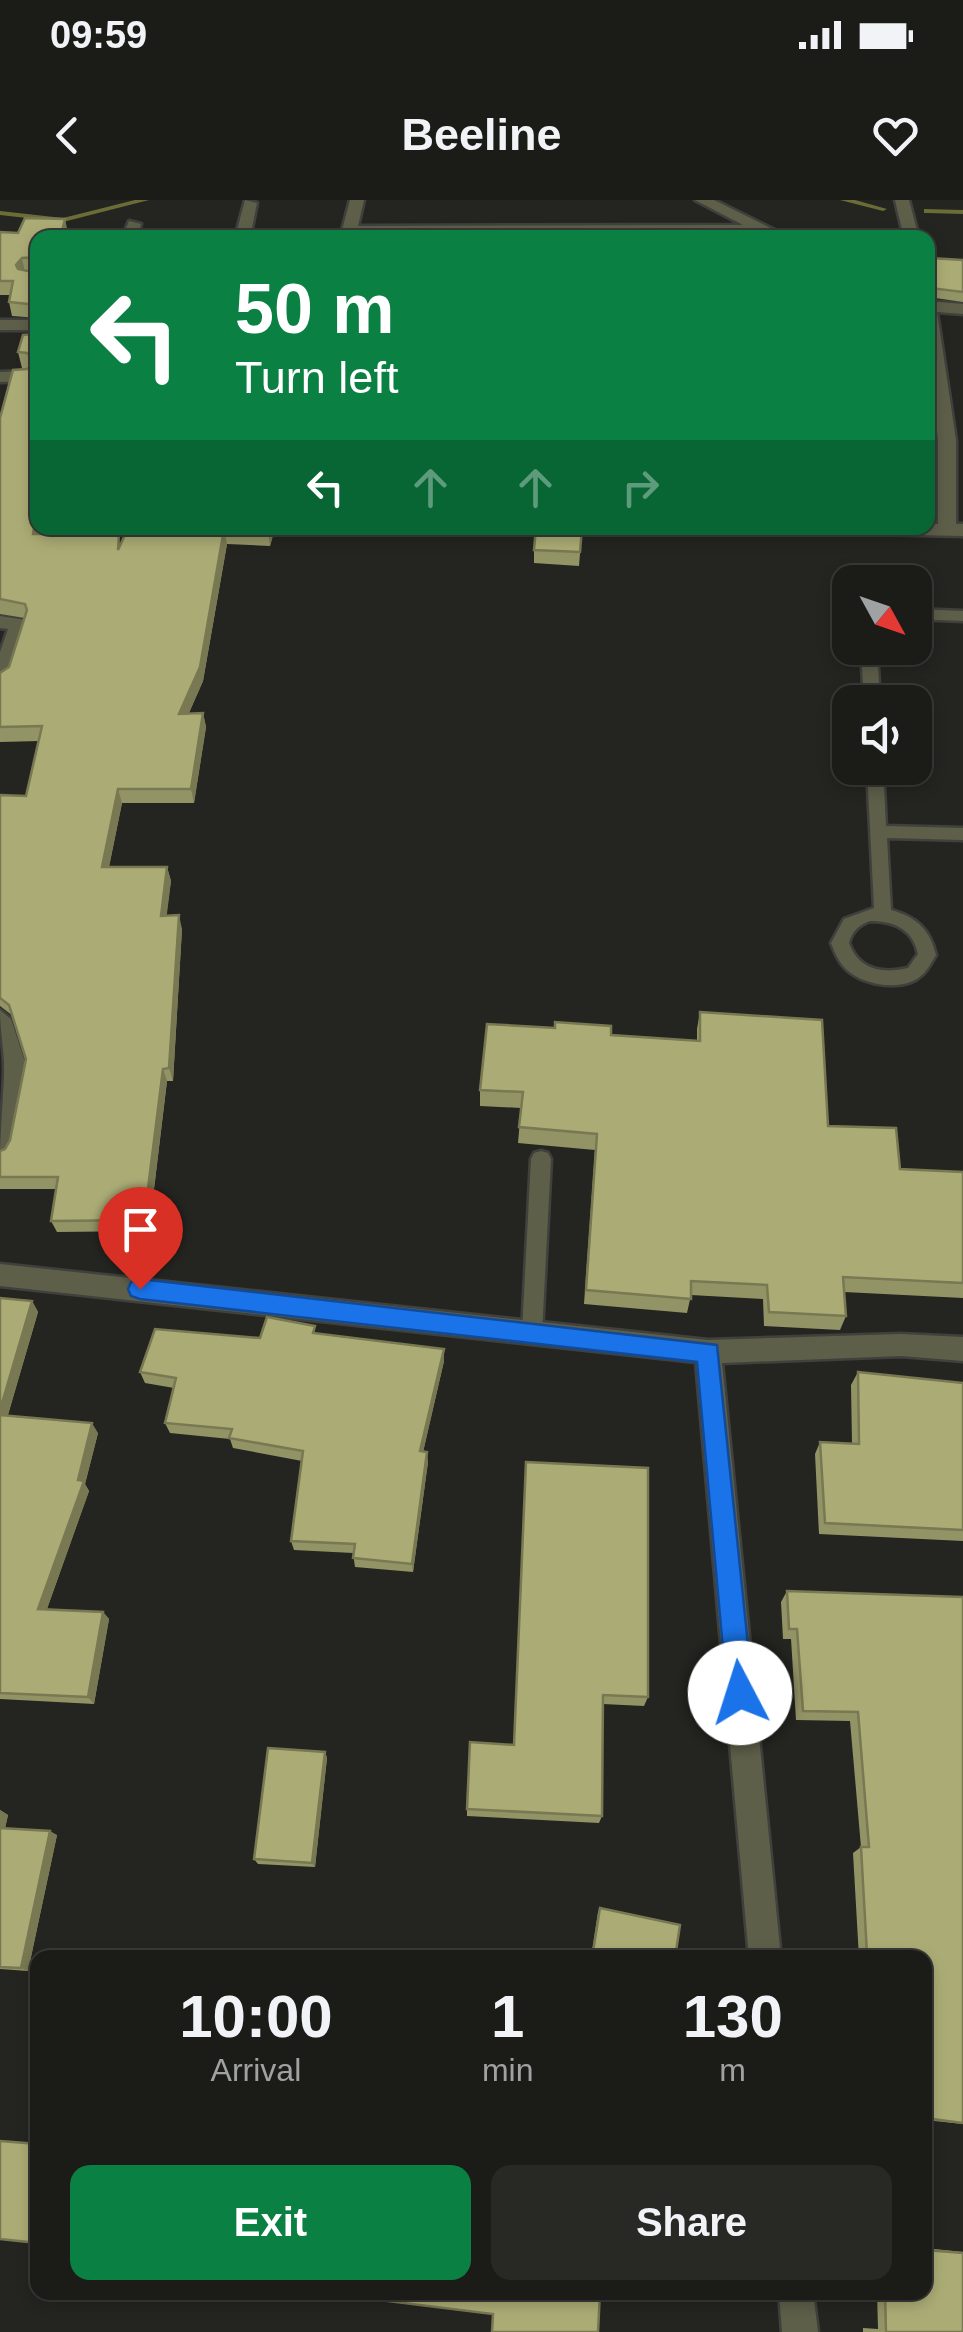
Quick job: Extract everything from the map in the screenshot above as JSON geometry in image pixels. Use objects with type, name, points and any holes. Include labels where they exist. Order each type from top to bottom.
[{"type":"street","points":[[349,230],[356,200]]},
{"type":"street","points":[[702,200],[763,230]]},
{"type":"street","points":[[902,200],[910,230]]},
{"type":"street","points":[[244,230],[250,203]]},
{"type":"street","points":[[935,307],[963,309]]},
{"type":"street","points":[[0,325],[30,325]]},
{"type":"street","points":[[935,352],[955,441],[955,530]]},
{"type":"street","points":[[0,377],[29,376]]},
{"type":"street","points":[[939,378],[963,379]]},
{"type":"street","points":[[0,622],[19,624],[0,680]]},
{"type":"street","points":[[0,1020],[16,1071],[0,1152]]},
{"type":"street","points":[[0,1275],[708,1352],[902,1345],[963,1349]]},
{"type":"street","points":[[708,1352],[764,1950]]},
{"type":"street","points":[[797,2300],[800,2332]]},
{"type":"lane","points":[[932,615],[963,616]]},
{"type":"lane","points":[[876,785],[883,914]]},
{"type":"lane","points":[[879,832],[963,834]]},
{"type":"lane","points":[[870,914],[883,914],[910,924],[926,944],[927,955],[914,973],[886,980],[860,972],[843,954],[840,943],[848,924],[870,914]]},
{"type":"lane","points":[[532,1333],[541,1159]]},
{"type":"building","points":[[25,218],[65,219],[62,230],[30,230],[30,257],[22,258],[16,265],[30,272],[30,304],[9,302],[13,281],[0,281],[0,232],[18,233]]},
{"type":"building","points":[[935,258],[963,260],[963,292],[935,288]]},
{"type":"building","points":[[23,335],[30,335],[30,356],[18,352]]},
{"type":"building","points":[[30,367],[30,535],[119,535],[118,550],[125,535],[223,535],[200,667],[179,714],[203,713],[191,789],[118,789],[102,867],[167,867],[161,916],[179,915],[169,1068],[163,1069],[144,1220],[51,1221],[58,1177],[0,1177],[0,1151],[10,1140],[26,1059],[9,1005],[0,998],[0,795],[26,796],[42,726],[0,727],[0,673],[9,667],[27,610],[25,604],[0,599],[0,418],[13,370]]},
{"type":"building","points":[[535,535],[581,535],[580,552],[534,550]]},
{"type":"building","points":[[700,1012],[822,1020],[828,1126],[896,1128],[900,1169],[963,1172],[963,1283],[843,1277],[846,1316],[769,1312],[767,1285],[691,1281],[691,1299],[586,1290],[597,1134],[519,1127],[523,1092],[480,1090],[487,1024],[555,1028],[555,1022],[611,1026],[611,1035],[700,1041]]},
{"type":"building","points":[[0,1298],[32,1301],[0,1410]]},
{"type":"building","points":[[267,1317],[315,1326],[313,1333],[444,1349],[420,1451],[427,1452],[412,1564],[353,1558],[355,1544],[291,1541],[303,1451],[229,1438],[232,1429],[165,1423],[176,1378],[140,1372],[155,1329],[260,1338]]},
{"type":"building","points":[[858,1372],[963,1383],[963,1530],[825,1523],[820,1442],[859,1444]]},
{"type":"building","points":[[0,1415],[92,1423],[78,1480],[84,1481],[38,1609],[103,1612],[88,1697],[0,1693]]},
{"type":"building","points":[[526,1462],[648,1468],[648,1697],[603,1695],[602,1816],[467,1809],[470,1742],[514,1745]]},
{"type":"building","points":[[787,1591],[963,1597],[963,2123],[932,2119],[932,1950],[867,1950],[861,1847],[869,1847],[858,1712],[803,1711],[797,1629],[789,1629]]},
{"type":"building","points":[[268,1748],[325,1752],[312,1863],[254,1859]]},
{"type":"building","points":[[0,1828],[50,1831],[21,1968],[0,1967]]},
{"type":"building","points":[[600,1908],[680,1925],[676,1950],[593,1950]]},
{"type":"building","points":[[0,2141],[30,2143],[30,2242],[0,2239]]},
{"type":"building","points":[[932,2251],[963,2253],[963,2332],[886,2332],[885,2300],[932,2300]]},
{"type":"building","points":[[379,2300],[600,2300],[598,2332],[492,2332],[493,2314]]},
{"type":"waterway","points":[[0,213],[63,220],[145,200]]},
{"type":"waterway","points":[[844,200],[883,209]]},
{"type":"waterway","points":[[927,211],[963,212]]},
{"type":"route","points":[[140,1289],[708,1352],[740,1693]]}]
